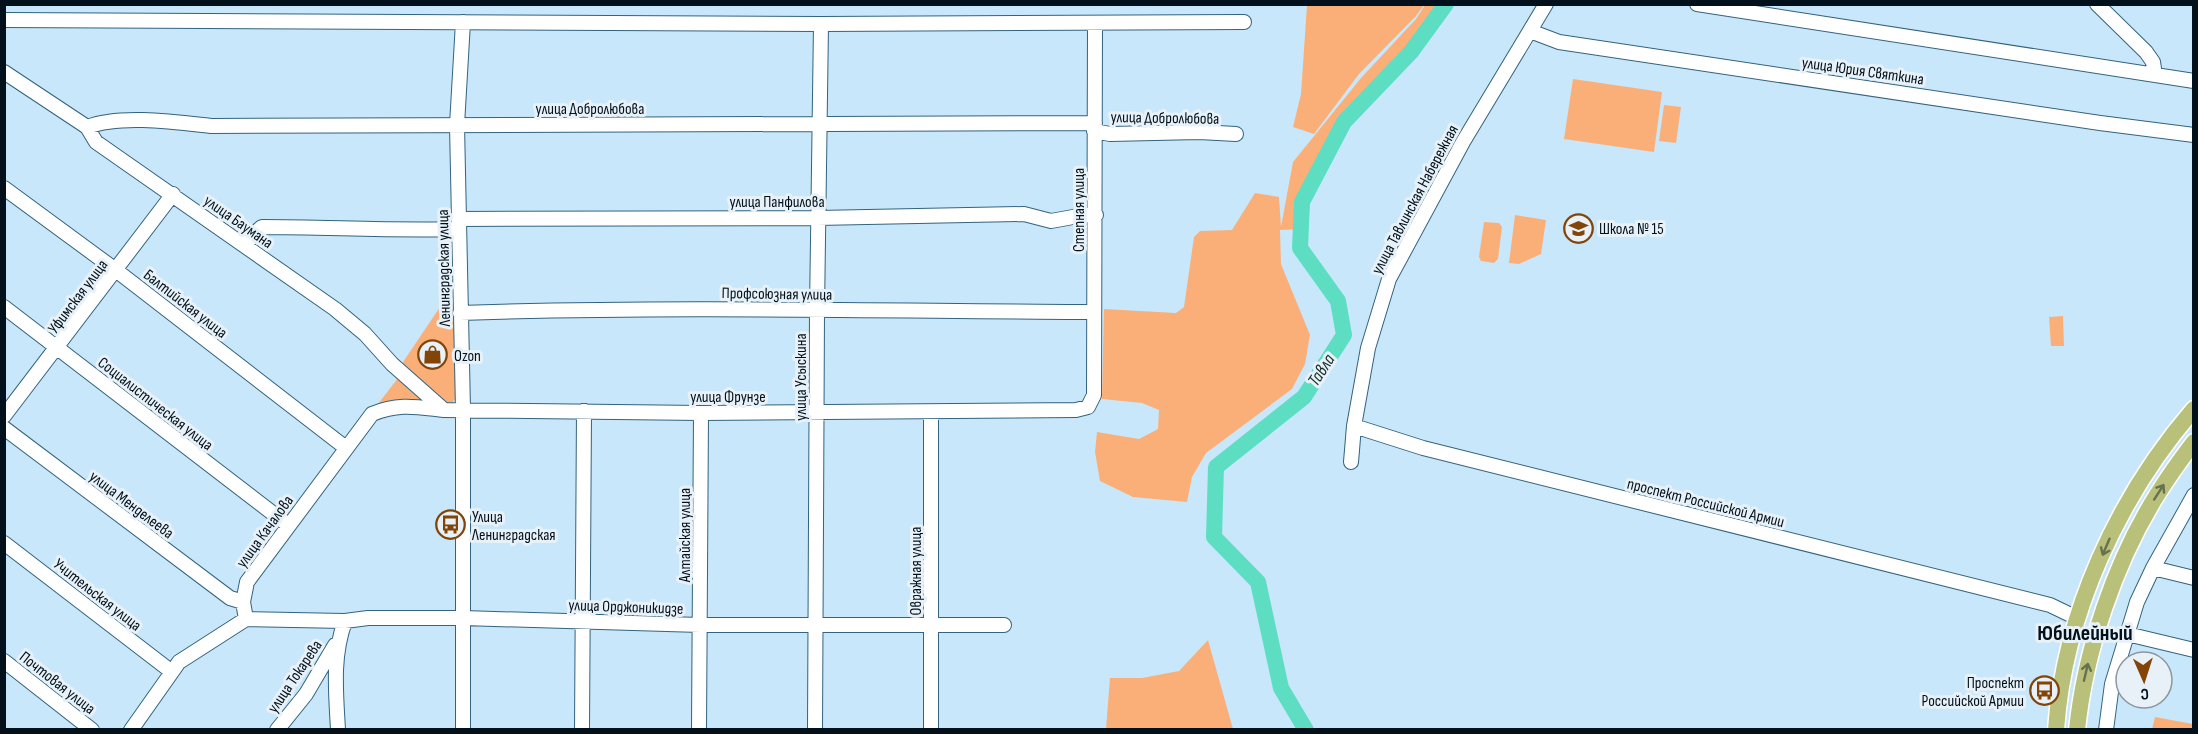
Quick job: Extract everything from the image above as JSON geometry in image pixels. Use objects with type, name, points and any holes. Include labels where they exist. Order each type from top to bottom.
[{"type":"main road","points":[[2056,729],[2065,670],[2077,618],[2113,530],[2136,487],[2193,409]]},
{"type":"main road","points":[[2077,729],[2085,675],[2109,594],[2135,534],[2156,495],[2193,442]]},
{"type":"street","name":"улица Тавлинская Набережная","points":[[1351,462],[1354,426],[1368,348],[1389,279],[1463,142],[1546,4]]},
{"type":"street","points":[[1697,4],[2193,81]]},
{"type":"street","points":[[2097,4],[2146,52],[2153,62],[2155,75]]},
{"type":"street","points":[[4,20],[821,24],[1244,22]]},
{"type":"street","name":"Ленинградская улица","points":[[463,22],[457,125],[463,410],[463,729]]},
{"type":"street","name":"улица Усыскина","points":[[815,729],[817,218],[821,24]]},
{"type":"street","name":"Степная улица","points":[[1094,395],[1095,24]]},
{"type":"street","name":"улица Юрия Святкина","points":[[1530,31],[1560,42],[2193,135]]},
{"type":"street","name":"улица Баумана","points":[[4,72],[87,127],[96,142],[335,309],[365,334],[392,364],[444,410]]},
{"type":"street","name":"улица Добролюбова","points":[[87,127],[97,123],[156,120],[211,126],[820,123],[1095,127],[1110,134],[1199,132],[1236,134]]},
{"type":"street","name":"Балтийская улица","points":[[4,188],[117,271],[346,448]]},
{"type":"street","name":"Уфимская улица","points":[[4,416],[173,195]]},
{"type":"street","name":"улица Панфилова","points":[[245,245],[262,227],[398,230],[458,224],[1024,214],[1051,221],[1096,215]]},
{"type":"street","name":"Социалистическая улица","points":[[4,307],[288,525]]},
{"type":"street","name":"Профсоюзная улица","points":[[460,313],[702,309],[1093,312]]},
{"type":"street","name":"улица Фрунзе","points":[[463,410],[701,413],[1083,410],[1092,402],[1094,395]]},
{"type":"street","name":"улица Качалова","points":[[246,619],[243,602],[247,582],[372,414],[389,407],[407,406],[463,410]]},
{"type":"street","points":[[582,729],[584,411]]},
{"type":"street","name":"Овражная улица","points":[[931,412],[931,729]]},
{"type":"street","name":"Алтайская улица","points":[[699,729],[701,413]]},
{"type":"street","name":"проспект Российской Армии","points":[[1354,426],[1423,448],[2050,605],[2077,618]]},
{"type":"street","name":"улица Менделеева","points":[[4,428],[230,598],[243,602]]},
{"type":"street","points":[[2106,729],[2110,693],[2137,602],[2152,568],[2193,495]]},
{"type":"street","name":"Учительская улица","points":[[4,543],[172,672]]},
{"type":"street","points":[[2152,568],[2193,578]]},
{"type":"street","name":"улица Орджоникидзе","points":[[246,619],[345,621],[368,618],[463,618],[700,625],[1004,625]]},
{"type":"street","points":[[131,729],[179,662],[246,619]]},
{"type":"street","points":[[338,729],[335,674],[338,640],[345,621]]},
{"type":"street","points":[[2127,634],[2193,650]]},
{"type":"street","name":"улица Токарева","points":[[277,729],[306,694],[338,640]]},
{"type":"street","name":"Почтовая улица","points":[[4,661],[92,729]]},
{"type":"shaded area","points":[[1307,5],[1424,5],[1359,74],[1314,134],[1293,127],[1301,94]]},
{"type":"shaded area","points":[[1425,5],[1452,5],[1445,19],[1391,81],[1314,163],[1307,229],[1280,230],[1281,264],[1310,335],[1305,364],[1292,389],[1206,453],[1192,477],[1187,502],[1133,497],[1100,481],[1095,452],[1097,432],[1139,439],[1158,429],[1159,410],[1142,403],[1102,399],[1104,309],[1176,313],[1184,307],[1194,237],[1200,231],[1232,230],[1255,193],[1279,197],[1281,227],[1293,162],[1361,78],[1416,19]]},
{"type":"shaded area","points":[[1573,79],[1662,92],[1654,152],[1564,139]]},
{"type":"shaded area","points":[[1664,105],[1681,107],[1676,143],[1659,141]]},
{"type":"shaded area","points":[[1515,215],[1546,220],[1541,254],[1519,264],[1509,263]]},
{"type":"shaded area","points":[[1484,222],[1499,223],[1502,227],[1498,259],[1494,263],[1481,261],[1479,257]]},
{"type":"shaded area","points":[[442,307],[454,309],[458,374],[457,397],[451,404],[441,402],[401,365]]},
{"type":"shaded area","points":[[2063,316],[2064,346],[2051,346],[2049,317]]},
{"type":"shaded area","points":[[398,378],[431,405],[378,404]]},
{"type":"shaded area","points":[[1208,640],[1233,729],[1106,729],[1110,678],[1142,678],[1179,671]]},
{"type":"shaded area","points":[[2155,717],[2193,724],[2193,729],[2152,729]]},
{"type":"waterway","name":"Тавла","points":[[1306,730],[1281,688],[1258,582],[1214,537],[1216,467],[1304,397],[1344,335],[1338,301],[1300,248],[1302,202],[1344,122],[1411,52],[1446,4]]},
{"type":"place","name":"Школа № 15","points":[[1578,228]]},
{"type":"place","name":"Ozon","points":[[433,355]]},
{"type":"place","name":"Улица Ленинградская","points":[[451,525]]},
{"type":"place","name":"Проспект Российской Армии","points":[[2045,691]]},
{"type":"district","name":"Юбилейный","points":[[2085,632]]}]
